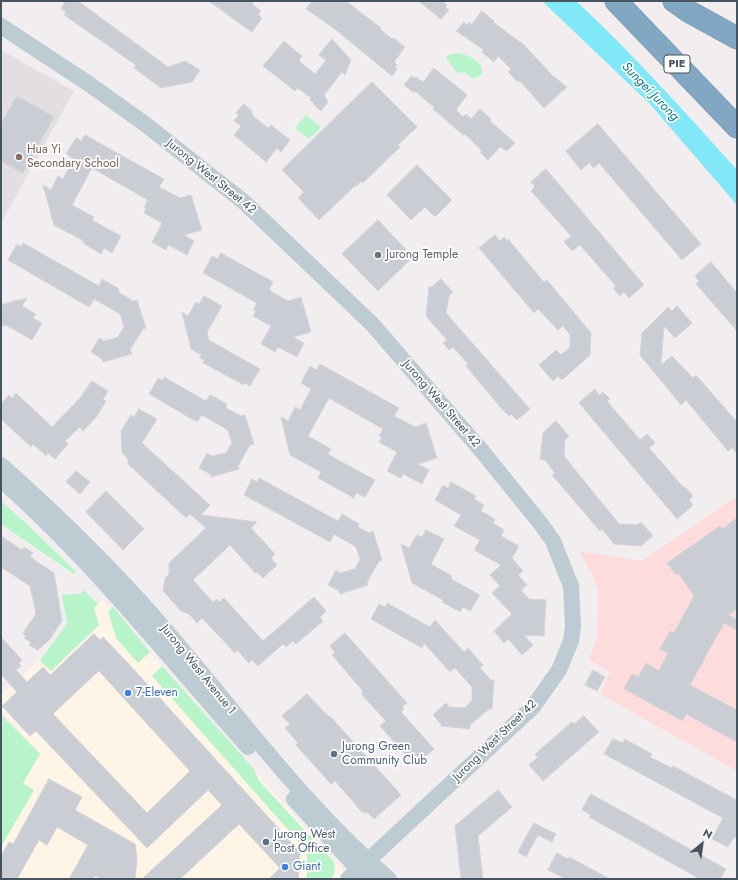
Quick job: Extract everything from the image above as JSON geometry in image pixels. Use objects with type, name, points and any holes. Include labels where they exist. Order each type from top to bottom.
[{"type":"highway","name":"PIE","points":[[616,1],[737,127]]},
{"type":"highway","points":[[674,1],[688,12],[737,38]]},
{"type":"street","name":"Jurong West Street 42","points":[[1,26],[89,84],[145,124],[244,202],[372,324],[541,524],[553,542],[560,557],[571,586],[573,626],[571,641],[559,670],[533,708],[361,872]]},
{"type":"street","name":"Jurong West Avenue 1","points":[[1,465],[69,527],[152,615],[259,744],[361,872]]},
{"type":"street","name":"Jurong West Avenue 1","points":[[1,480],[60,537],[142,623],[236,734],[361,872],[390,879]]},
{"type":"shaded area","name":"Hua Yi Secondary School","points":[[1,50],[74,91],[1,223]]},
{"type":"shaded area","points":[[737,496],[737,771],[600,694],[610,672],[589,660],[597,638],[598,590],[594,578],[579,551],[642,561]]},
{"type":"shaded area","points":[[103,600],[347,875],[343,879],[1,879],[1,824],[40,753],[1,711],[1,695]]},
{"type":"green space","points":[[459,53],[475,59],[478,62],[482,69],[482,73],[478,77],[472,78],[464,72],[457,73],[446,58],[448,55]]},
{"type":"green space","points":[[306,115],[321,127],[309,139],[295,128]]},
{"type":"green space","points":[[1,501],[76,572],[74,574],[1,524]]},
{"type":"green space","points":[[84,590],[98,604],[94,608],[99,625],[51,671],[40,661],[67,623],[62,595],[80,594]]},
{"type":"green space","points":[[113,607],[150,652],[138,663],[116,638],[108,611]]},
{"type":"green space","points":[[162,666],[253,768],[260,782],[334,862],[335,869],[331,879],[307,879],[307,851],[152,676]]},
{"type":"green space","points":[[1,715],[40,754],[23,783],[34,790],[1,847]]},
{"type":"water","name":"Sungei Jurong","points":[[542,1],[576,1],[638,62],[737,170],[737,205],[649,103]]},
{"type":"building","points":[[66,1],[78,1],[168,67],[185,61],[200,70],[192,82],[161,88],[134,68],[136,65],[64,15],[66,12],[61,9]]},
{"type":"building","points":[[209,1],[254,1],[252,4],[261,11],[258,15],[262,18],[252,32]]},
{"type":"building","points":[[313,1],[346,1],[381,28],[380,29],[392,39],[394,38],[405,47],[394,62],[397,65],[395,68],[397,69],[392,76],[336,30],[306,9]]},
{"type":"building","points":[[419,1],[442,1],[447,5],[445,7],[449,10],[441,19]]},
{"type":"building","points":[[482,11],[494,21],[493,22],[524,45],[552,75],[567,87],[544,108],[520,81],[518,82],[508,72],[511,69],[498,56],[494,62],[482,52],[484,50],[456,31],[464,22],[467,25],[469,22],[471,25]]},
{"type":"building","points":[[332,39],[351,60],[345,75],[342,72],[324,95],[328,102],[321,111],[313,104],[314,103],[310,100],[311,98],[298,88],[295,91],[263,66],[284,41],[302,56],[299,61],[315,74],[326,60],[319,55]]},
{"type":"building","points":[[434,68],[467,95],[456,110],[463,117],[466,114],[471,119],[480,109],[491,119],[490,121],[515,143],[507,151],[500,147],[488,160],[480,152],[482,151],[465,134],[463,135],[415,91],[414,93],[404,85],[411,76],[416,77],[423,82]]},
{"type":"building","points":[[372,82],[417,127],[398,145],[400,147],[363,183],[361,181],[357,186],[356,185],[319,220],[298,198],[304,192],[282,170]]},
{"type":"building","points":[[17,96],[54,117],[23,173],[1,161],[1,124]]},
{"type":"building","points":[[244,104],[252,111],[251,112],[254,117],[268,128],[271,125],[290,140],[281,152],[277,148],[266,162],[234,135],[241,126],[234,121],[239,115],[236,113]]},
{"type":"building","points":[[598,124],[701,244],[682,260],[599,163],[594,168],[589,163],[581,170],[566,151]]},
{"type":"building","points":[[85,135],[164,179],[159,187],[180,198],[191,195],[202,230],[184,235],[194,241],[187,255],[168,245],[166,250],[152,242],[162,223],[144,213],[146,208],[144,207],[148,200],[92,168],[72,205],[94,217],[92,220],[121,236],[112,253],[104,248],[101,254],[83,243],[84,241],[54,225],[43,185],[51,190],[58,176],[63,179],[74,159],[66,154],[76,138],[81,141]]},
{"type":"building","points":[[417,165],[452,200],[435,217],[425,207],[411,220],[387,195]]},
{"type":"building","points":[[546,169],[644,285],[629,298],[624,292],[620,296],[613,288],[616,286],[580,245],[572,251],[564,242],[571,236],[531,191],[535,187],[531,182]]},
{"type":"building","name":"Jurong Temple","points":[[378,220],[413,257],[378,291],[342,254]]},
{"type":"building","points":[[495,235],[500,241],[504,237],[507,241],[508,239],[544,282],[547,280],[591,333],[590,355],[562,380],[558,376],[553,381],[539,365],[556,350],[561,355],[570,347],[570,335],[563,326],[558,330],[538,309],[534,313],[479,248]]},
{"type":"building","points":[[23,243],[99,286],[102,279],[119,289],[118,292],[133,301],[137,300],[146,328],[143,329],[130,350],[132,354],[103,362],[102,359],[91,352],[99,338],[104,341],[118,337],[124,327],[120,314],[94,299],[89,307],[8,260],[17,244],[21,247]]},
{"type":"building","points":[[221,253],[273,282],[269,290],[288,301],[301,297],[311,332],[293,337],[304,343],[297,357],[278,347],[275,352],[261,344],[271,326],[253,316],[256,311],[253,310],[257,303],[203,273],[212,256],[218,259]]},
{"type":"building","points":[[711,262],[737,293],[737,331],[696,284],[699,281],[695,276]]},
{"type":"building","points":[[441,279],[453,292],[449,296],[446,313],[530,409],[517,420],[511,414],[509,416],[501,408],[466,366],[468,364],[453,347],[449,350],[443,343],[447,340],[426,316],[429,287]]},
{"type":"building","points":[[204,296],[222,306],[207,332],[209,340],[260,369],[250,386],[245,383],[244,385],[203,363],[204,360],[200,358],[201,355],[191,349],[182,312],[188,316],[196,302],[199,304]]},
{"type":"building","points":[[27,298],[22,306],[36,314],[33,318],[42,323],[32,340],[6,325],[1,326],[1,305]]},
{"type":"building","points":[[677,306],[692,323],[675,338],[664,326],[661,365],[672,356],[693,378],[696,375],[737,422],[737,454],[732,448],[728,451],[686,400],[681,405],[640,355],[642,333],[668,307],[672,311]]},
{"type":"building","points":[[320,364],[399,408],[394,416],[415,427],[426,423],[437,458],[418,464],[429,470],[422,484],[403,474],[401,478],[387,471],[397,452],[379,442],[382,437],[379,436],[383,429],[329,398],[308,436],[331,449],[328,453],[331,456],[375,480],[365,497],[356,493],[354,498],[318,478],[321,472],[290,455],[281,417],[288,421],[295,407],[300,410],[311,389],[301,383],[310,366],[316,370]]},
{"type":"building","points":[[164,377],[206,401],[210,395],[227,404],[226,408],[241,416],[245,415],[254,444],[250,445],[238,466],[239,469],[211,477],[210,474],[199,468],[207,453],[212,456],[226,453],[232,443],[228,430],[202,415],[197,422],[149,394],[158,378],[163,381]]},
{"type":"building","points":[[92,381],[108,391],[103,399],[106,401],[97,416],[83,431],[80,427],[65,441],[68,444],[55,459],[48,453],[46,456],[33,444],[31,447],[1,419],[1,404],[9,395],[12,398],[16,393],[52,427],[80,398]]},
{"type":"building","points":[[595,389],[599,395],[603,392],[610,399],[607,401],[640,440],[647,434],[655,443],[649,448],[684,488],[685,487],[693,496],[689,500],[693,505],[677,519],[579,403]]},
{"type":"building","points":[[139,409],[157,419],[142,443],[210,505],[201,515],[257,522],[251,528],[275,554],[271,558],[277,565],[263,578],[257,572],[255,573],[230,545],[193,580],[213,602],[217,599],[219,602],[224,598],[263,641],[314,597],[326,611],[320,617],[323,621],[296,644],[293,641],[286,647],[283,644],[258,666],[252,660],[249,663],[237,650],[235,653],[202,618],[197,623],[189,614],[182,612],[163,591],[165,578],[169,574],[169,563],[206,528],[190,514],[186,518],[128,464],[128,459],[122,452],[121,431],[131,415],[134,417]]},
{"type":"building","points":[[556,421],[569,436],[565,440],[564,456],[619,524],[637,525],[641,522],[653,536],[641,546],[614,544],[602,529],[600,531],[552,475],[555,473],[545,460],[540,459],[543,433]]},
{"type":"building","points":[[76,471],[90,482],[80,494],[66,482]]},
{"type":"building","points":[[259,478],[338,521],[342,514],[359,524],[358,527],[369,533],[373,531],[382,560],[379,561],[367,582],[368,585],[340,594],[339,591],[328,585],[336,570],[340,573],[355,569],[360,559],[356,547],[334,534],[330,542],[244,495],[252,479],[257,482]]},
{"type":"building","points":[[451,482],[476,496],[474,499],[484,505],[481,511],[495,519],[493,523],[504,530],[501,536],[519,546],[512,558],[523,571],[518,575],[527,585],[521,590],[529,599],[546,600],[544,636],[524,635],[533,645],[522,655],[508,639],[504,643],[494,631],[512,614],[492,593],[500,586],[490,575],[501,565],[474,550],[480,540],[454,526],[461,515],[435,500],[443,485],[448,488]]},
{"type":"building","points":[[106,491],[144,529],[123,550],[86,512]]},
{"type":"building","points":[[737,518],[737,609],[728,615],[737,620],[737,630],[724,623],[690,685],[737,710],[737,742],[686,714],[683,721],[624,689],[632,674],[638,677],[646,663],[659,671],[668,653],[660,649],[670,631],[674,633],[694,596],[679,574],[676,575],[667,563],[720,526],[722,529]]},
{"type":"building","points":[[426,530],[444,539],[431,564],[452,576],[451,579],[480,595],[470,611],[463,607],[460,612],[442,602],[443,600],[412,583],[401,544],[409,548],[417,535],[422,537]]},
{"type":"building","points":[[1,536],[22,550],[24,547],[33,553],[30,557],[54,573],[62,621],[50,639],[38,650],[29,645],[31,642],[24,638],[26,636],[23,633],[36,614],[30,586],[1,567]]},
{"type":"building","points":[[387,603],[430,627],[435,620],[464,652],[468,648],[483,665],[480,668],[491,680],[494,680],[492,709],[489,709],[470,725],[470,729],[441,726],[433,715],[446,703],[449,707],[465,708],[472,700],[472,687],[455,668],[450,672],[424,643],[422,648],[371,619],[379,604],[385,607]]},
{"type":"building","points":[[345,633],[407,703],[402,707],[404,709],[401,712],[434,749],[419,762],[413,755],[409,759],[380,726],[386,721],[362,695],[362,690],[332,655],[335,653],[330,646]]},
{"type":"building","points":[[94,634],[100,640],[103,637],[300,852],[298,879],[269,879],[280,868],[239,824],[180,879],[142,879],[222,805],[208,790],[147,848],[36,731],[30,736],[2,706],[17,692],[1,674],[1,637],[22,660],[19,663],[21,666],[16,670],[27,682],[43,667],[50,675]],"holes":[[[99,671],[190,771],[147,813],[53,714]]]},
{"type":"building","points":[[593,670],[605,677],[597,691],[585,685]]},
{"type":"building","name":"Jurong Green Community Club","points":[[307,694],[329,717],[330,716],[401,795],[374,819],[368,813],[362,812],[335,781],[331,784],[296,745],[298,743],[285,728],[290,724],[282,716]]},
{"type":"building","points":[[584,716],[599,732],[543,781],[529,765],[538,757],[535,754],[572,722],[574,724]]},
{"type":"building","points":[[613,739],[623,743],[625,739],[652,754],[650,757],[672,768],[673,766],[737,800],[737,839],[734,837],[728,847],[712,839],[723,818],[604,754]]},
{"type":"building","points":[[49,779],[82,797],[75,810],[135,844],[137,860],[135,879],[102,879],[95,876],[93,879],[69,879],[88,845],[57,827],[47,845],[39,840],[17,879],[1,879],[1,856],[9,842],[13,844]]},
{"type":"building","points":[[498,790],[512,807],[478,836],[483,879],[461,879],[455,826]]},
{"type":"building","points":[[591,794],[726,869],[720,879],[700,879],[589,817],[591,815],[582,810]]},
{"type":"building","points":[[534,823],[556,834],[552,842],[538,835],[526,857],[518,852]]},
{"type":"building","points":[[557,853],[568,859],[569,857],[610,879],[566,879],[548,870]]},
{"type":"place","name":"Hua Yi Secondary School","points":[[19,157]]},
{"type":"place","name":"Jurong Temple","points":[[378,255]]},
{"type":"place","name":"7-Eleven","points":[[128,693]]},
{"type":"place","name":"Jurong Green Community Club","points":[[334,754]]},
{"type":"place","name":"Jurong West Post Office","points":[[266,842]]},
{"type":"place","name":"Giant","points":[[285,867]]}]
